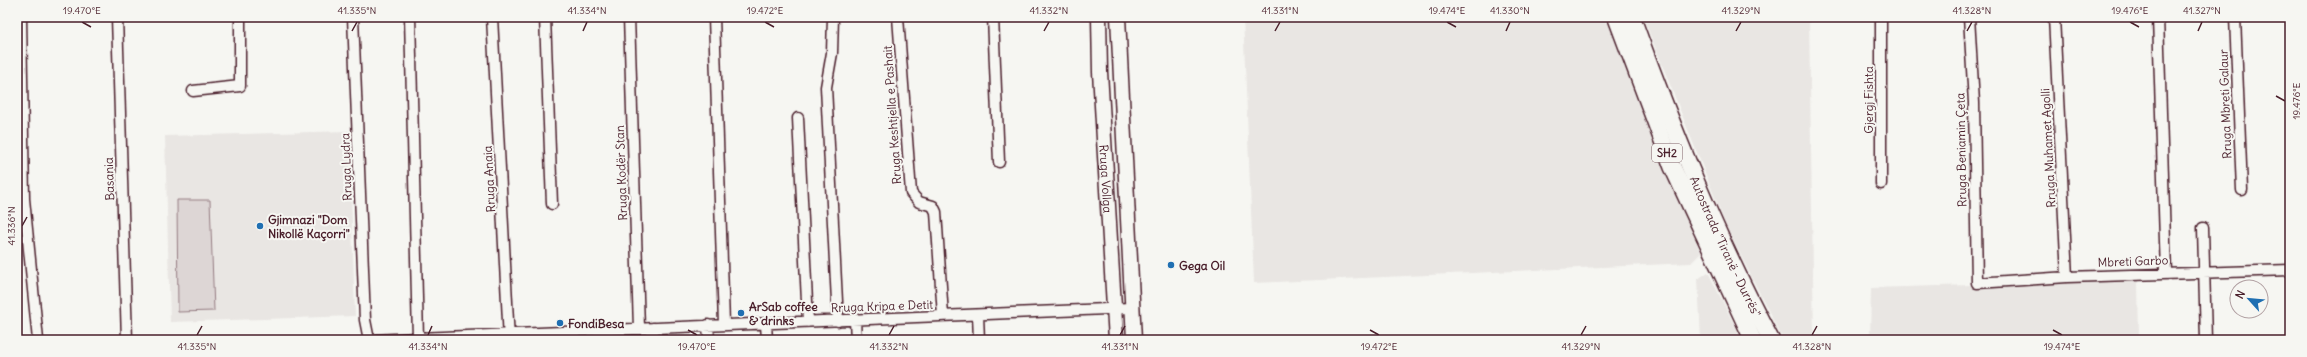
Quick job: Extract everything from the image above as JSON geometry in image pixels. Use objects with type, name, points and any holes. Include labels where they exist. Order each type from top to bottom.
[{"type":"highway","name":"Autostrada \"Tiranë - Durrës\"","points":[[1616,17],[1675,173],[1753,340]]},
{"type":"highway","name":"Autostrada \"Tiranë - Durrës\"","points":[[1632,17],[1687,158],[1740,279],[1771,340]]},
{"type":"main road","name":"Rruga Vollga","points":[[1099,17],[1116,340]]},
{"type":"main road","name":"Rruga Vollga","points":[[1118,17],[1134,340]]},
{"type":"street","points":[[21,17],[24,199],[38,340]]},
{"type":"street","name":"Basania","points":[[117,17],[127,340]]},
{"type":"street","points":[[193,90],[240,86],[240,17]]},
{"type":"street","name":"Rruga Lydra","points":[[353,17],[365,320],[370,340]]},
{"type":"street","points":[[410,17],[418,338]]},
{"type":"street","name":"Rruga Anaia","points":[[492,17],[509,337]]},
{"type":"street","points":[[545,17],[552,204]]},
{"type":"street","name":"Rruga Kodër Stan","points":[[629,17],[639,328]]},
{"type":"street","points":[[714,17],[724,324]]},
{"type":"street","points":[[833,17],[832,53],[826,87],[838,320]]},
{"type":"street","name":"Rruga Keshtjella e Pashait","points":[[898,17],[911,193],[919,202],[933,206],[936,212],[943,316]]},
{"type":"street","points":[[993,17],[999,162]]},
{"type":"street","name":"Gjergj Fishta","points":[[1881,17],[1881,184]]},
{"type":"street","name":"Rruga Beniamin Çeta","points":[[1969,17],[1974,103],[1977,283]]},
{"type":"street","name":"Rruga Muhamet Agolli","points":[[2054,17],[2067,277]]},
{"type":"street","points":[[2158,17],[2166,273]]},
{"type":"street","name":"Rruga Mbreti Galaur","points":[[2235,17],[2242,190]]},
{"type":"street","points":[[798,118],[808,322]]},
{"type":"street","points":[[2204,228],[2206,340]]},
{"type":"street","name":"Mbreti Garbo","points":[[1977,283],[2067,277],[2290,270]]},
{"type":"street","name":"Rruga Kripa e Detit","points":[[370,340],[599,335],[639,328],[1132,308]]},
{"type":"street","points":[[978,315],[978,340]]},
{"type":"street","points":[[855,320],[856,340]]},
{"type":"street","points":[[766,324],[767,340]]},
{"type":"street","points":[[708,325],[709,340]]},
{"type":"street","points":[[653,328],[653,340]]},
{"type":"shaded area","points":[[1243,17],[1606,17],[1641,111],[1701,253],[1691,263],[1254,283]]},
{"type":"shaded area","points":[[1643,17],[1809,17],[1814,340],[1783,340],[1727,228]]},
{"type":"shaded area","name":"Gjimnazi \"Dom Nikollë Kaçorri\"","points":[[349,131],[355,316],[170,322],[165,136]]},
{"type":"shaded area","points":[[177,200],[210,200],[214,311],[178,312]]},
{"type":"shaded area","points":[[1708,272],[1742,340],[1701,340],[1698,279]]},
{"type":"shaded area","points":[[2138,280],[2139,340],[1870,340],[1871,288]]},
{"type":"place","name":"Gjimnazi \"Dom Nikollë Kaçorri\"","points":[[260,226]]},
{"type":"place","name":"Gega Oil","points":[[1171,265]]},
{"type":"place","name":"ArSab coffee & drinks","points":[[741,313]]},
{"type":"place","name":"FondiBesa","points":[[560,323]]}]
